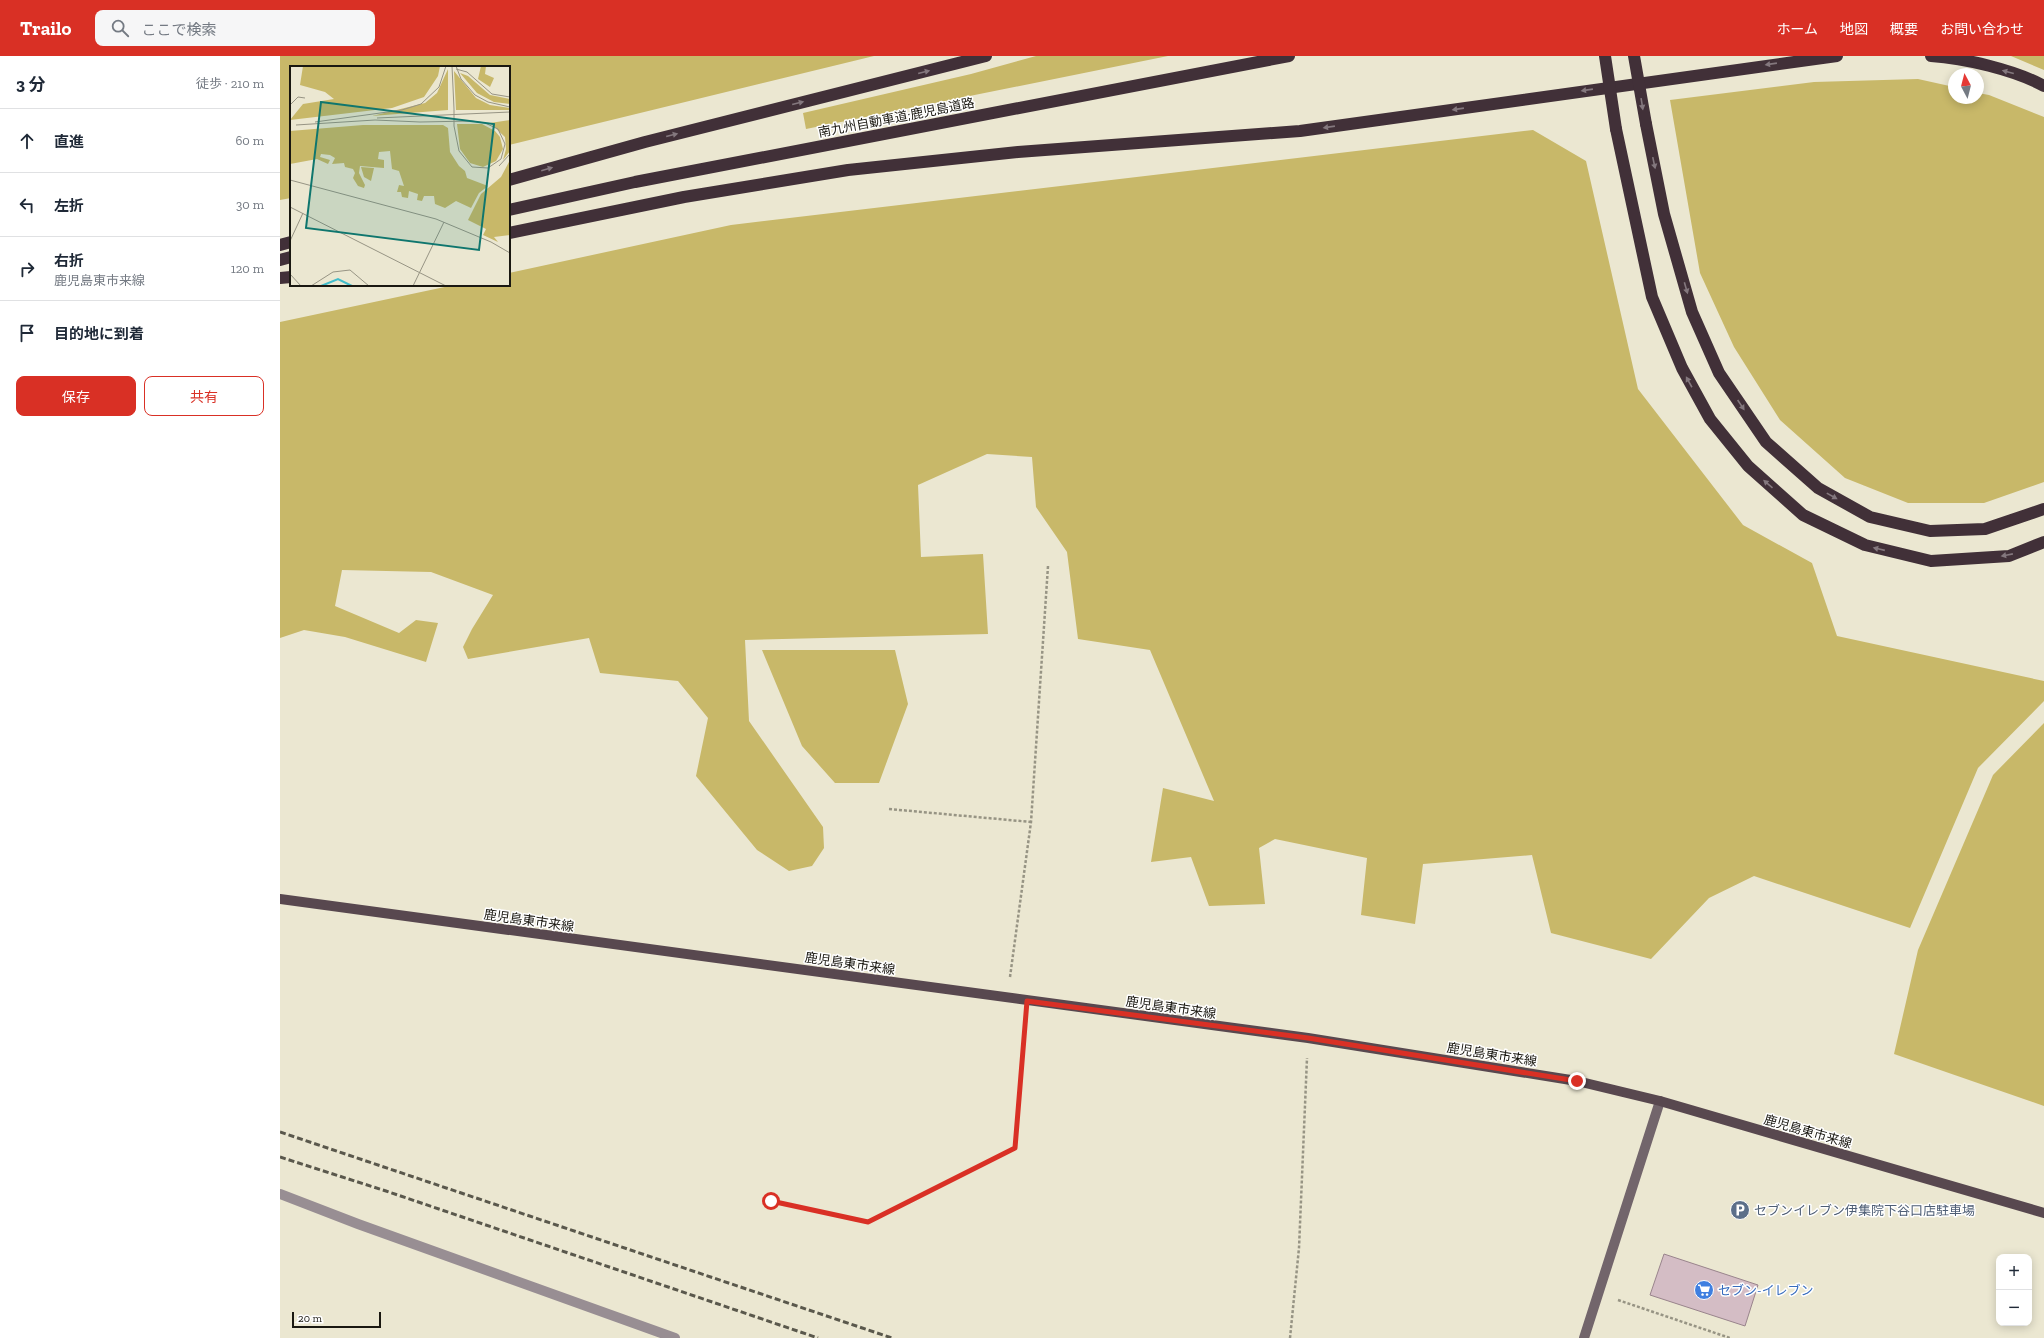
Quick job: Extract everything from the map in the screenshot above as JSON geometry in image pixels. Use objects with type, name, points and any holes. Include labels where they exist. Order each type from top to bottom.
[{"type":"highway","points":[[510,180],[645,142],[986,56]]},
{"type":"highway","name":"南九州自動車道;鹿児島道路","points":[[510,210],[658,178],[1289,56]]},
{"type":"highway","points":[[1605,56],[1616,129],[1652,296],[1682,368],[1710,419],[1748,466],[1803,515],[1865,545],[1932,561],[2009,556],[2044,542]]},
{"type":"highway","points":[[1634,56],[1664,214],[1692,312],[1719,373],[1766,442],[1818,488],[1870,517],[1930,531],[1985,529],[2044,509]]},
{"type":"highway","points":[[510,233],[684,197],[848,170],[1018,152],[1300,131],[1837,56]]},
{"type":"highway","points":[[1931,56],[1962,60],[2030,78],[2044,86]]},
{"type":"highway","points":[[280,245],[290,242]]},
{"type":"highway","points":[[280,260],[290,257]]},
{"type":"highway","points":[[280,278],[290,276]]},
{"type":"main road","name":"鹿児島東市来線","points":[[280,899],[1308,1038],[1577,1081],[1660,1101],[2044,1213]]},
{"type":"street","points":[[1584,1338],[1660,1101]]},
{"type":"street","points":[[280,1194],[675,1338]]},
{"type":"path","points":[[1008,998],[1031,822],[1048,566]]},
{"type":"path","points":[[889,809],[1031,822]]},
{"type":"path","points":[[771,1201],[868,1222],[1015,1148],[1027,1001]]},
{"type":"path","points":[[1290,1338],[1299,1248],[1308,1038]]},
{"type":"path","points":[[1599,1293],[1730,1338]]},
{"type":"shaded area","points":[[280,56],[874,56],[510,145],[510,66],[290,66],[290,198],[280,200]]},
{"type":"shaded area","points":[[1036,56],[1168,56],[806,129],[803,113],[971,74]]},
{"type":"shaded area","points":[[2011,56],[2044,56],[2044,70]]},
{"type":"shaded area","points":[[1918,79],[1948,86],[1948,104],[1984,104],[1984,94],[2044,117],[2044,482],[1984,503],[1908,503],[1845,478],[1780,420],[1734,347],[1700,273],[1670,100],[1814,82]]},
{"type":"shaded area","points":[[1533,130],[1586,161],[1638,389],[1743,525],[1812,563],[1837,636],[2044,681],[2044,701],[1978,768],[1910,928],[1754,876],[1709,898],[1651,959],[1551,933],[1532,855],[1423,864],[1415,924],[1361,915],[1367,858],[1275,839],[1259,848],[1265,904],[1209,906],[1191,857],[1151,862],[1163,788],[1214,801],[1150,650],[1078,639],[1067,552],[1036,507],[1032,457],[987,454],[918,485],[921,557],[983,554],[988,634],[745,640],[749,721],[823,827],[824,848],[812,866],[789,871],[757,850],[696,776],[708,718],[678,681],[600,673],[589,638],[468,659],[463,647],[493,595],[431,572],[342,570],[335,606],[399,633],[416,620],[438,623],[426,662],[345,637],[304,630],[280,638],[280,322],[449,286],[510,286],[510,273],[731,225]]},
{"type":"shaded area","points":[[762,650],[895,650],[908,704],[879,783],[835,783],[802,746]]},
{"type":"shaded area","points":[[2044,723],[2044,1106],[1894,1054],[1918,950],[1993,775]]},
{"type":"building","name":"セブン-イレブン","points":[[1664,1254],[1758,1285],[1745,1326],[1650,1295]]},
{"type":"railway","points":[[280,1132],[892,1338]]},
{"type":"railway","points":[[280,1157],[386,1191],[818,1338]]},
{"type":"place","name":"セブンイレブン伊集院下谷口店駐車場","points":[[1740,1210]]},
{"type":"place","name":"セブン-イレブン","points":[[1704,1290]]},
{"type":"route","points":[[771,1201],[868,1222],[1015,1148],[1027,1001],[1308,1038],[1577,1081]]}]
